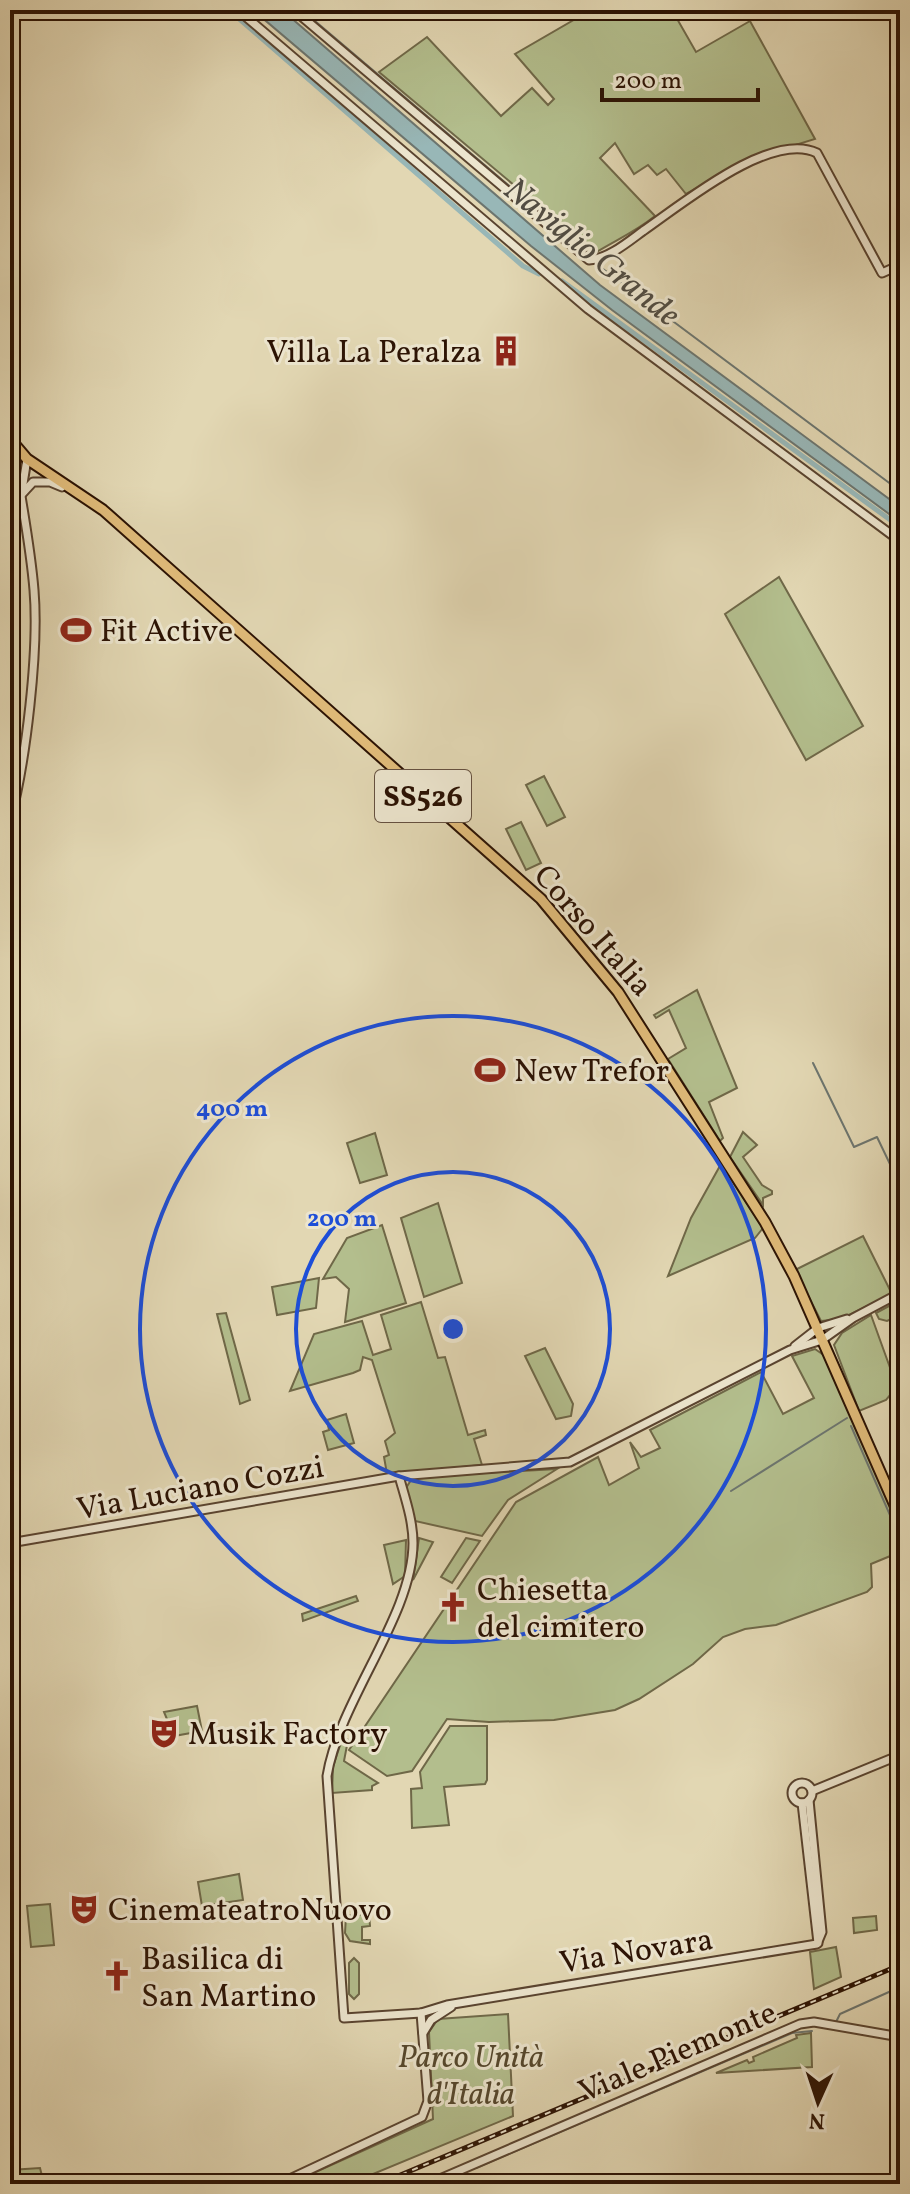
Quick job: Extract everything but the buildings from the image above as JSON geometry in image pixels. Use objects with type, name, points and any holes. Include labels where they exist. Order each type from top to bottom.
[{"type":"main road","name":"Corso Italia","points":[[11,441],[29,462],[77,491],[541,899],[618,992],[765,1222],[818,1328],[900,1517]]},
{"type":"street","points":[[238,10],[588,309],[900,541]]},
{"type":"street","points":[[294,10],[593,260],[738,168],[792,148],[806,147],[817,153],[882,273],[900,265]]},
{"type":"street","points":[[10,821],[20,766],[35,625],[34,590],[11,441]]},
{"type":"street","points":[[17,472],[29,462]]},
{"type":"street","points":[[20,496],[29,462]]},
{"type":"street","points":[[20,496],[27,486],[41,481],[77,491]]},
{"type":"street","points":[[790,1350],[822,1340],[862,1313],[900,1293]]},
{"type":"street","points":[[790,1350],[818,1328],[862,1313]]},
{"type":"street","name":"Via Luciano Cozzi","points":[[10,1543],[399,1476],[445,1470],[558,1465],[578,1459],[790,1350]]},
{"type":"street","points":[[279,2184],[418,2121],[428,2101],[423,2017],[344,2018],[327,1776],[336,1744],[410,1570],[412,1529],[399,1476]]},
{"type":"street","points":[[812,1791],[806,1783],[793,1787],[792,1796],[805,1802],[812,1791],[900,1755]]},
{"type":"street","name":"Via Novara","points":[[423,2017],[459,2003],[820,1942],[805,1802]]},
{"type":"street","name":"Viale Piemonte","points":[[428,2184],[800,2024],[814,2022],[900,2037]]},
{"type":"green space","points":[[591,10],[672,10],[696,52],[750,21],[815,139],[750,159],[686,194],[666,169],[657,175],[648,165],[634,174],[615,143],[600,158],[655,216],[595,253],[379,72],[427,37],[501,116],[532,88],[548,105],[554,99],[515,54]]},
{"type":"green space","points":[[779,577],[863,726],[806,760],[725,614]]},
{"type":"green space","points":[[544,776],[565,817],[547,826],[526,785]]},
{"type":"green space","points":[[521,822],[541,863],[526,870],[506,829]]},
{"type":"green space","points":[[697,990],[737,1088],[709,1102],[723,1138],[720,1141],[668,1059],[686,1048],[669,1010],[656,1018],[654,1015]]},
{"type":"green space","points":[[743,1132],[757,1145],[743,1157],[762,1185],[772,1191],[763,1198],[763,1205],[730,1157]]},
{"type":"green space","points":[[375,1133],[387,1175],[360,1183],[347,1143]]},
{"type":"green space","points":[[721,1164],[763,1228],[755,1238],[668,1276],[691,1218]]},
{"type":"green space","points":[[438,1203],[462,1283],[424,1297],[401,1218]]},
{"type":"green space","points":[[382,1225],[406,1303],[345,1322],[349,1289],[336,1277],[323,1279],[347,1238]]},
{"type":"green space","points":[[863,1236],[892,1294],[841,1319],[821,1321],[795,1270]]},
{"type":"green space","points":[[319,1278],[316,1308],[277,1315],[272,1287]]},
{"type":"green space","points":[[900,1300],[900,1315],[887,1321],[879,1319],[876,1313]]},
{"type":"green space","points":[[421,1302],[438,1358],[445,1357],[468,1435],[485,1430],[486,1435],[474,1439],[482,1465],[387,1474],[384,1457],[389,1455],[385,1441],[395,1433],[372,1360],[363,1357],[360,1370],[290,1391],[314,1334],[362,1321],[373,1355],[391,1349],[381,1315]]},
{"type":"green space","points":[[226,1313],[250,1400],[240,1404],[217,1314]]},
{"type":"green space","points":[[871,1315],[897,1387],[886,1400],[859,1411],[834,1345],[842,1333]]},
{"type":"green space","points":[[545,1348],[573,1404],[571,1416],[556,1419],[525,1356]]},
{"type":"green space","points":[[815,1349],[825,1356],[900,1528],[900,1552],[871,1564],[872,1587],[867,1592],[776,1625],[745,1629],[723,1637],[693,1664],[639,1699],[615,1710],[554,1720],[489,1722],[447,1719],[412,1771],[387,1776],[349,1750],[516,1502],[598,1457],[609,1485],[639,1468],[630,1442],[641,1457],[660,1448],[650,1430],[761,1372],[783,1414],[814,1398],[792,1356]]},
{"type":"green space","points":[[346,1414],[354,1443],[328,1450],[323,1432],[329,1430],[327,1420]]},
{"type":"green space","points":[[557,1469],[508,1500],[482,1536],[415,1521],[406,1488],[413,1477]]},
{"type":"green space","points":[[419,1538],[433,1542],[413,1580]]},
{"type":"green space","points":[[466,1538],[480,1541],[452,1583],[441,1577]]},
{"type":"green space","points":[[406,1540],[405,1576],[393,1584],[384,1545]]},
{"type":"green space","points":[[356,1596],[358,1601],[303,1621],[302,1614]]},
{"type":"green space","points":[[197,1706],[202,1731],[174,1736],[164,1712]]},
{"type":"green space","points":[[450,1726],[487,1726],[487,1780],[485,1784],[444,1787],[449,1825],[412,1828],[411,1789],[422,1788],[420,1772]]},
{"type":"green space","points":[[343,1736],[348,1740],[344,1761],[378,1783],[372,1786],[372,1790],[332,1793],[333,1767]]},
{"type":"green space","points":[[239,1874],[243,1900],[202,1906],[198,1882]]},
{"type":"green space","points":[[50,1904],[54,1945],[31,1947],[27,1906]]},
{"type":"green space","points":[[369,1914],[370,1926],[362,1927],[362,1940],[370,1940],[370,1944],[350,1941],[345,1933],[346,1916]]},
{"type":"green space","points":[[876,1916],[877,1930],[854,1933],[853,1918]]},
{"type":"green space","points":[[836,1947],[841,1977],[814,1989],[810,1952]]},
{"type":"green space","points":[[354,1958],[359,1963],[359,1994],[354,1999],[349,1994],[349,1963]]},
{"type":"green space","name":"Parco Unità d'Italia","points":[[508,2014],[513,2116],[349,2184],[289,2184],[433,2119],[429,2032],[438,2019]]},
{"type":"green space","points":[[811,2033],[812,2067],[716,2073],[747,2060],[749,2063],[754,2061],[753,2057],[797,2038],[796,2035]]},
{"type":"green space","points":[[40,2168],[44,2184],[10,2184],[10,2170]]},
{"type":"water","points":[[253,10],[282,10],[600,285],[900,507],[900,522],[612,310],[531,246]]},
{"type":"waterway","points":[[229,10],[523,266],[539,274]]},
{"type":"waterway","name":"Naviglio Grande","points":[[302,10],[592,256]]},
{"type":"waterway","name":"Naviglio Grande","points":[[595,263],[900,491]]},
{"type":"waterway","name":"Naviglio Grande","points":[[562,281],[900,527]]},
{"type":"waterway","points":[[813,1063],[854,1147],[877,1137],[900,1185]]},
{"type":"waterway","points":[[731,1491],[847,1418]]},
{"type":"waterway","points":[[851,1426],[900,1538]]},
{"type":"waterway","points":[[835,2024],[840,2014],[900,1987]]},
{"type":"waterway","points":[[476,2168],[792,2033],[812,2031]]},
{"type":"railway","points":[[379,2184],[900,1965]]},
{"type":"place","name":"Villa La Peralza","points":[[506,351]]},
{"type":"place","name":"Fit Active","points":[[76,630]]},
{"type":"place","name":"New Trefor","points":[[490,1070]]},
{"type":"place","name":"Chiesetta del cimitero","points":[[453,1607]]},
{"type":"place","name":"Musik Factory","points":[[164,1733]]},
{"type":"place","name":"CinemateatroNuovo","points":[[84,1909]]},
{"type":"place","name":"Basilica di San Martino","points":[[117,1976]]}]
